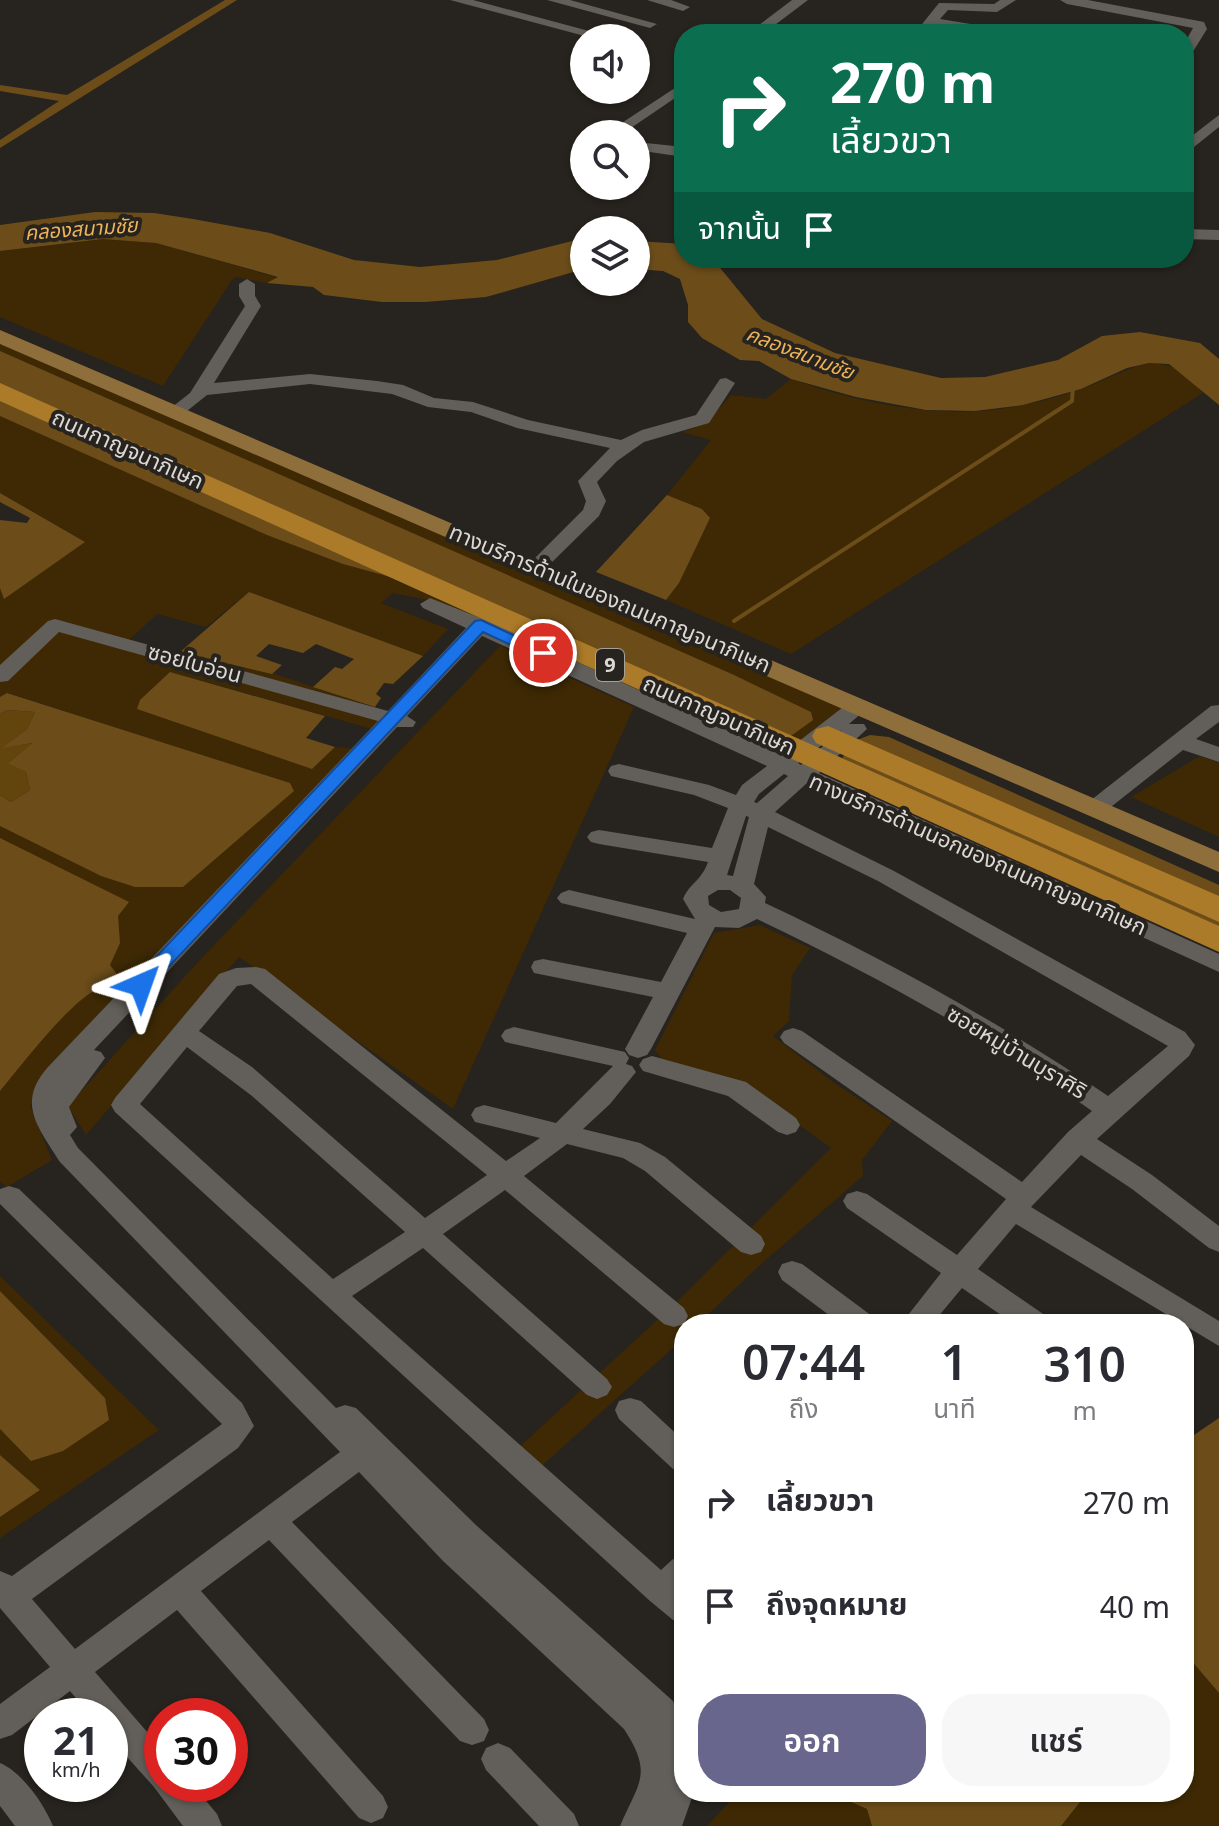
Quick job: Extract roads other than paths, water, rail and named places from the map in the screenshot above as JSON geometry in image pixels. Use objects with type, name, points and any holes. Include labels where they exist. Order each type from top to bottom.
[{"type":"highway","name":"ถนนกาญจนาภิเษก","points":[[0,369],[1219,910]]},
{"type":"highway","name":"ถนนกาญจนาภิเษก","points":[[0,391],[1219,940]]},
{"type":"main road","name":"ทางบริการด้านในของถนนกาญจนาภิเษก","points":[[0,336],[1219,863]]},
{"type":"street","points":[[457,0],[485,3],[570,28]]},
{"type":"street","points":[[554,0],[650,24]]},
{"type":"street","points":[[592,24],[636,0]]},
{"type":"street","points":[[654,0],[683,7]]},
{"type":"street","points":[[768,24],[801,0]]},
{"type":"street","points":[[963,0],[1003,4]]},
{"type":"street","points":[[996,24],[1027,0]]},
{"type":"street","points":[[1067,0],[1194,24]]},
{"type":"street","points":[[1136,13],[1155,0]]},
{"type":"street","points":[[931,22],[947,5],[1003,4]]},
{"type":"street","points":[[931,22],[942,24]]},
{"type":"street","points":[[1194,24],[1199,25],[1200,29],[1194,39]]},
{"type":"street","points":[[633,120],[674,93]]},
{"type":"street","points":[[1194,141],[1219,119]]},
{"type":"street","points":[[650,148],[674,151]]},
{"type":"street","points":[[1194,234],[1219,235]]},
{"type":"street","points":[[176,411],[201,390],[253,306],[247,296],[247,284]]},
{"type":"street","points":[[201,390],[310,379],[377,386],[397,389],[411,397],[434,403],[473,407],[523,424],[624,446]]},
{"type":"street","points":[[537,566],[592,512],[596,501],[587,481],[624,446],[660,430],[703,419],[717,402],[726,383]]},
{"type":"street","name":"ทางบริการด้านนอกของถนนกาญจนาภิเษก","points":[[430,604],[1219,964]]},
{"type":"street","name":"ซอยใบอ่อน","points":[[0,676],[55,625],[400,721]]},
{"type":"street","points":[[487,628],[290,837],[87,1063],[56,1107],[60,1121],[91,1165],[367,1449],[454,1551],[534,1611],[644,1712],[667,1723],[674,1740]]},
{"type":"street","points":[[705,924],[695,899],[698,892],[712,883],[719,856],[750,809],[793,769],[867,709]]},
{"type":"street","points":[[1094,809],[1219,711]]},
{"type":"street","points":[[1180,741],[1219,755]]},
{"type":"street","points":[[619,771],[701,790],[750,809],[886,876],[1176,1038],[1182,1045],[1180,1050],[1109,1110]]},
{"type":"street","points":[[569,898],[705,924],[746,916],[750,809]]},
{"type":"street","points":[[599,837],[719,856]]},
{"type":"street","name":"ซอยหมู่บ้านบุราศิริ","points":[[712,883],[748,896],[863,959],[1059,1075],[1109,1110],[1077,1139],[1018,1203],[923,1314]]},
{"type":"street","points":[[332,1294],[425,1232],[562,1133],[632,1061],[705,924]]},
{"type":"street","points":[[543,967],[668,992]]},
{"type":"street","points":[[673,1601],[124,1105],[228,980],[247,973],[256,975],[505,1175],[674,1316]]},
{"type":"street","points":[[182,1033],[200,1042],[242,1074],[425,1232],[597,1387]]},
{"type":"street","points":[[514,1036],[632,1061],[737,1089],[787,1125]]},
{"type":"street","points":[[793,1037],[1018,1203],[1187,1314]]},
{"type":"street","points":[[484,1115],[631,1150],[655,1164],[751,1244]]},
{"type":"street","points":[[1077,1139],[1142,1182],[1219,1241]]},
{"type":"street","points":[[9,1196],[231,1412],[239,1426],[227,1439],[62,1556],[5,1590],[144,1752]]},
{"type":"street","points":[[857,1201],[1022,1314]]},
{"type":"street","points":[[792,1272],[849,1314]]},
{"type":"street","points":[[1194,1319],[1219,1335]]},
{"type":"street","points":[[630,1410],[674,1451]]},
{"type":"street","points":[[0,1724],[367,1449]]},
{"type":"street","points":[[270,1520],[472,1730]]},
{"type":"street","points":[[179,1589],[371,1807]]},
{"type":"street","points":[[637,1826],[658,1783],[659,1763],[644,1712]]},
{"type":"street","points":[[498,1759],[562,1826]]},
{"type":"street","points":[[0,1779],[36,1826]]},
{"type":"street","points":[[665,1826],[674,1800]]},
{"type":"street","points":[[185,1802],[205,1826]]},
{"type":"water","name":"คลองสนามชัย","points":[[95,212],[154,213],[270,233],[354,260],[420,267],[497,260],[570,242],[570,273],[486,297],[382,302],[324,295],[313,287],[267,283],[278,277],[156,243],[103,239],[0,251],[0,225]]},
{"type":"water","name":"คลองสนามชัย","points":[[650,242],[674,243],[674,268],[720,268],[762,319],[835,353],[941,378],[985,377],[1058,360],[1102,336],[1140,332],[1200,343],[1219,359],[1219,405],[1169,364],[1149,363],[1127,368],[1081,389],[1023,405],[975,411],[926,410],[856,397],[791,379],[759,361],[740,360],[702,338],[688,322],[688,305],[680,279],[663,271],[650,270]]},
{"type":"water","points":[[0,351],[734,675],[811,712],[813,720],[773,749],[420,585],[343,564],[267,535],[0,416]]},
{"type":"water","points":[[0,493],[85,542],[4,599],[0,588],[0,520],[27,523],[30,518],[0,502]]},
{"type":"water","points":[[667,495],[702,509],[710,518],[679,583],[666,600],[596,572]]},
{"type":"water","points":[[249,592],[423,656],[393,684],[384,683],[376,694],[381,698],[375,707],[313,687],[335,667],[342,669],[354,659],[316,644],[303,653],[269,644],[256,656],[282,665],[272,674],[180,652]]},
{"type":"water","points":[[170,672],[325,716],[306,738],[335,747],[312,769],[137,709],[140,700]]},
{"type":"water","points":[[7,693],[290,783],[294,791],[183,887],[135,887],[101,876],[0,826],[0,795],[11,802],[30,790],[26,772],[8,763],[33,743],[2,748],[27,729],[35,712],[7,710],[0,714],[0,697]]},
{"type":"water","points":[[870,735],[889,737],[1219,885],[1219,947],[842,758],[857,740]]},
{"type":"water","points":[[0,838],[129,902],[118,916],[120,943],[110,965],[119,977],[107,987],[82,999],[67,1013],[0,1091]]},
{"type":"water","points":[[0,1291],[105,1398],[109,1420],[63,1451],[31,1461],[0,1429]]},
{"type":"water","points":[[1219,1418],[1219,1693],[1194,1664],[1194,1435]]},
{"type":"water","points":[[0,1455],[40,1490],[0,1517]]},
{"type":"water","points":[[851,1802],[1080,1802],[1061,1826],[872,1826],[867,1809]]},
{"type":"waterway","points":[[69,99],[232,0]]},
{"type":"waterway","points":[[0,88],[69,99]]},
{"type":"waterway","points":[[0,145],[69,99]]},
{"type":"waterway","points":[[734,621],[1072,401],[1073,385]]}]
